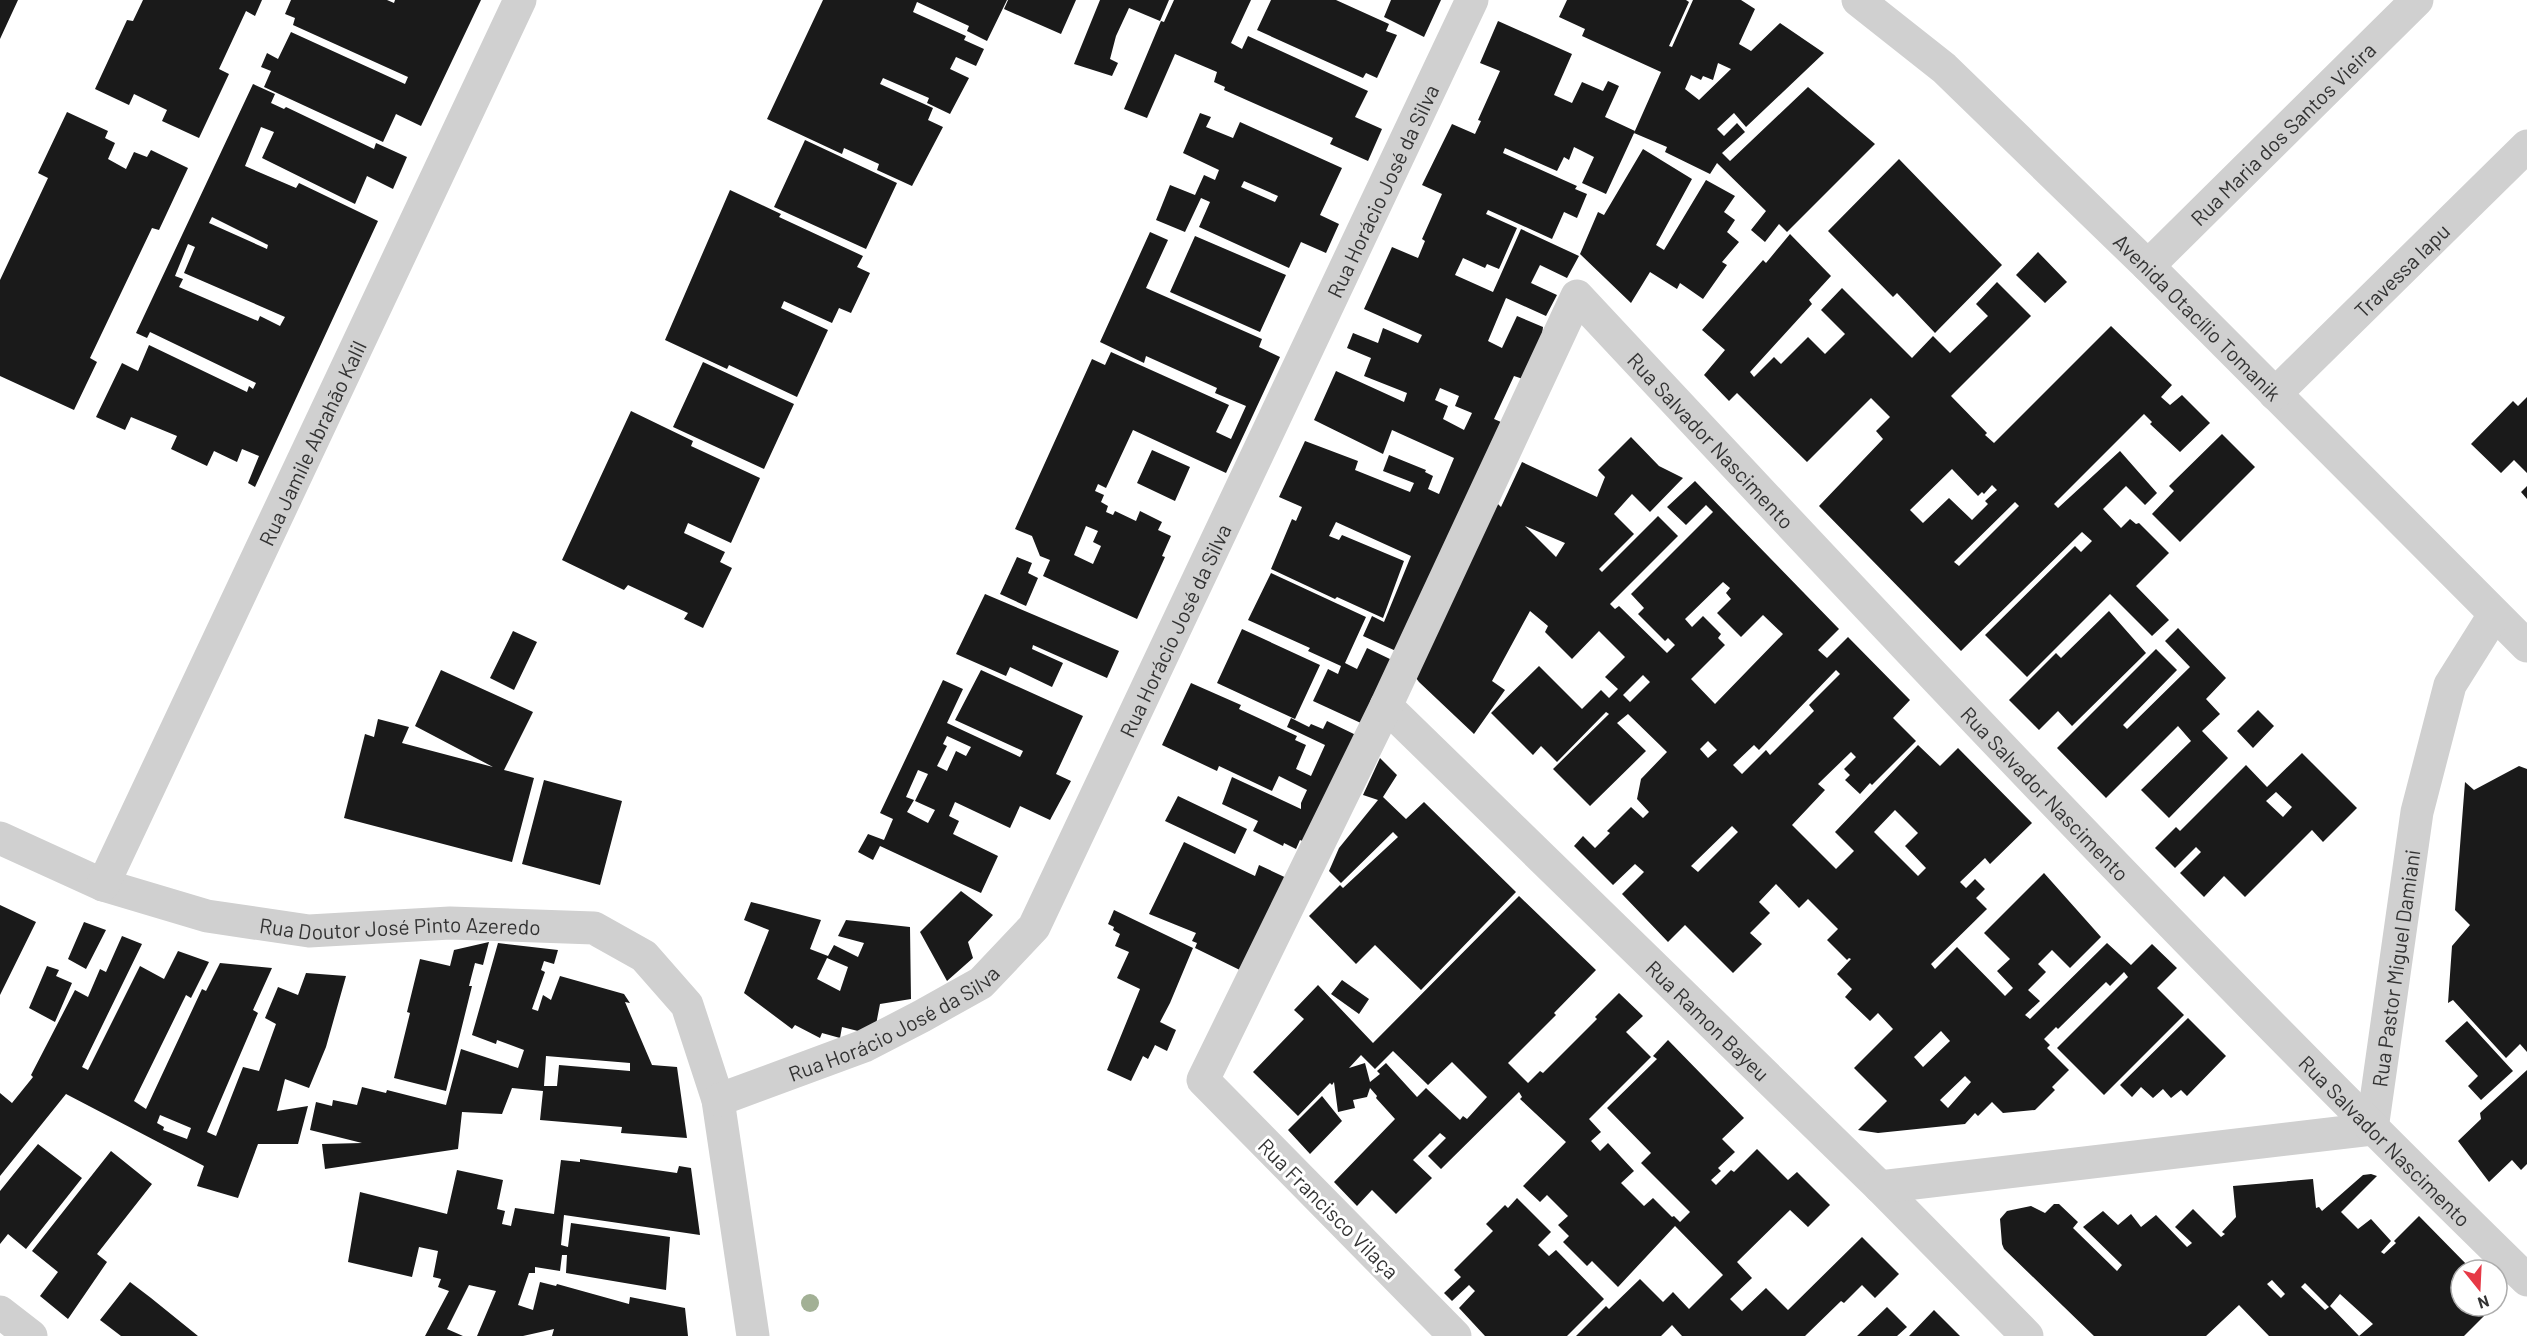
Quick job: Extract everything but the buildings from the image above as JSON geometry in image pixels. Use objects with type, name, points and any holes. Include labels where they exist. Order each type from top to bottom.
[{"type":"street","name":"Rua Jamile Abrahão Kalil","points":[[103,885],[520,0]]},
{"type":"street","name":"Rua Horácio José da Silva","points":[[718,1100],[864,1046],[922,1016],[981,983],[1034,927],[1472,0]]},
{"type":"street","name":"Avenida Otacílio Tomanik","points":[[1858,0],[1944,68],[2148,266],[2527,646]]},
{"type":"street","name":"Rua Maria dos Santos Vieira","points":[[2148,266],[2417,0]]},
{"type":"street","name":"Travessa Iapu","points":[[2275,394],[2527,146]]},
{"type":"street","name":"Rua Salvador Nascimento","points":[[1386,706],[1577,296],[1912,656],[2372,1129],[2527,1280]]},
{"type":"street","name":"Rua Pastor Miguel Damiani","points":[[2372,1129],[2417,812],[2450,685],[2494,615]]},
{"type":"street","name":"Rua Francisco Vilaça","points":[[1386,706],[1203,1080],[1455,1336]]},
{"type":"street","name":"Rua Ramon Bayeu","points":[[1386,706],[1880,1187],[2027,1336]]},
{"type":"street","name":"Rua Doutor José Pinto Azeredo","points":[[0,838],[103,885],[207,916],[309,931],[450,923],[594,928],[644,956],[687,1005],[718,1100],[753,1336]]},
{"type":"street","points":[[1880,1187],[2372,1129]]},
{"type":"street","points":[[0,1312],[31,1336]]}]
